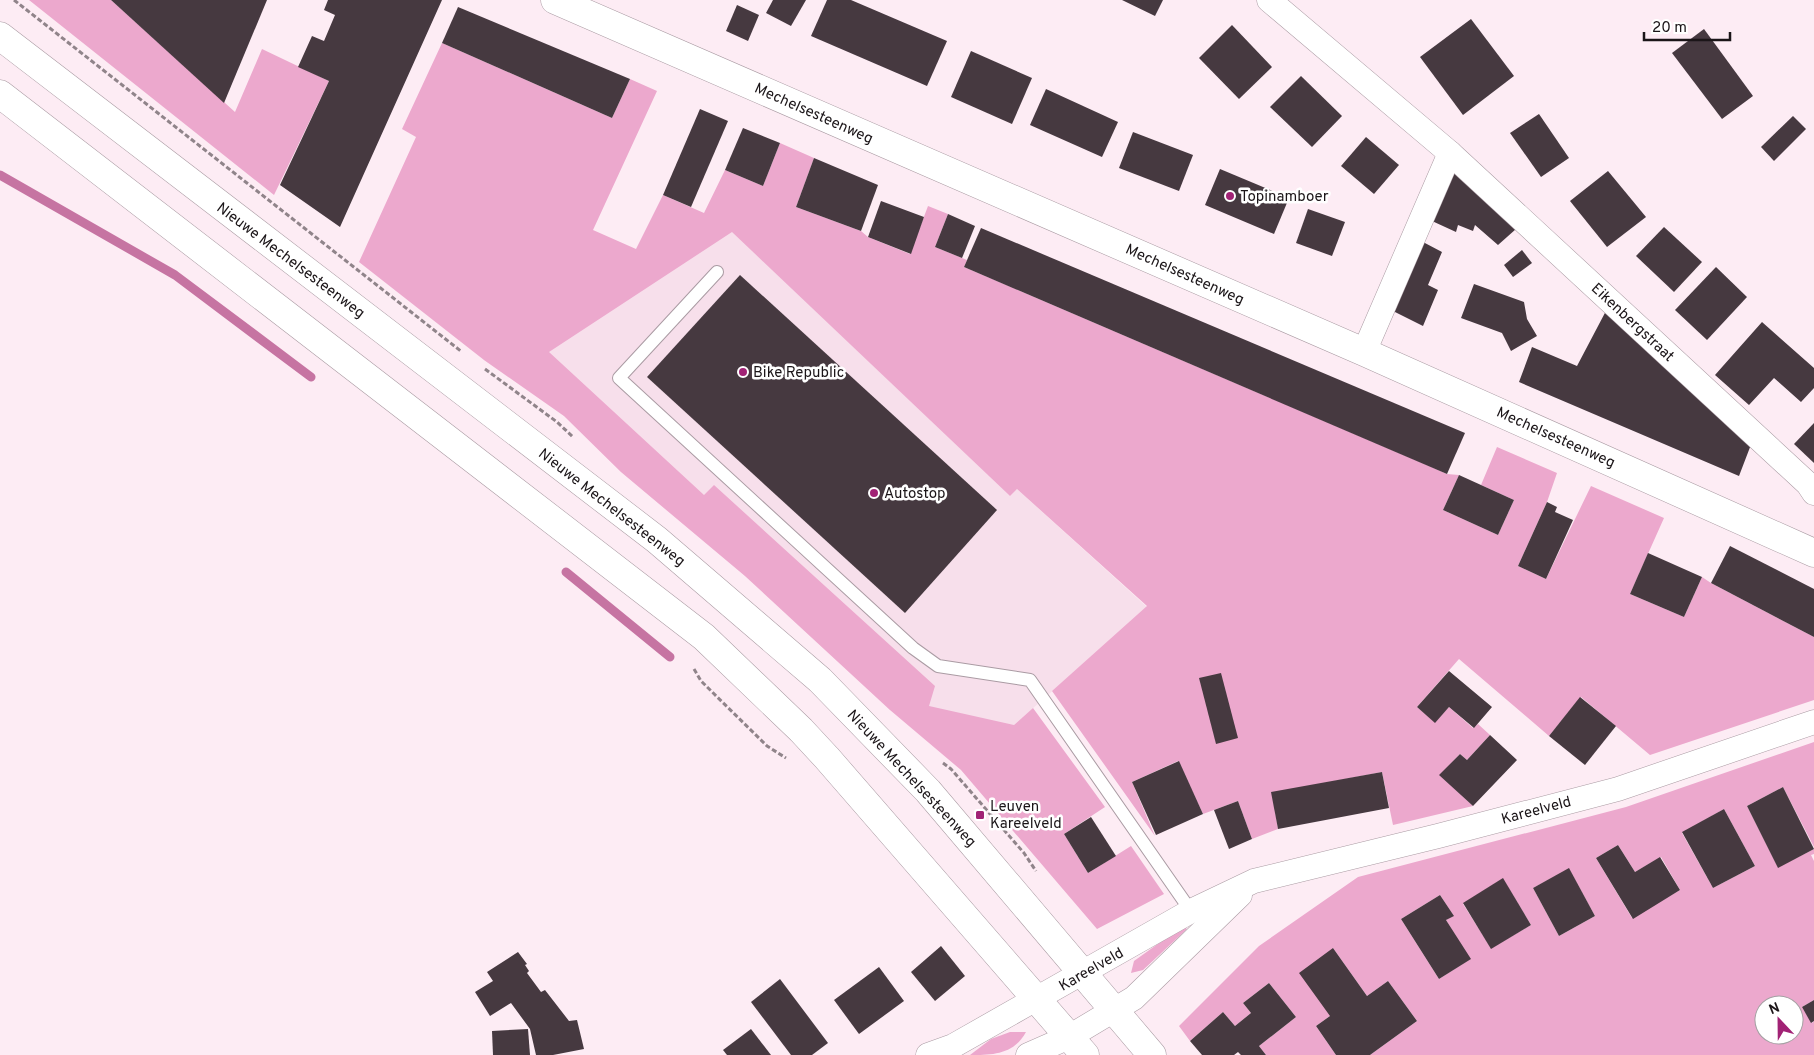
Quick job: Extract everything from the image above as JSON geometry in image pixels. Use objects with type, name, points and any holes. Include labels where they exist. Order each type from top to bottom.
[{"type":"main road","name":"Mechelsesteenweg","points":[[554,0],[1364,352],[1814,552]]},
{"type":"main road","name":"Nieuwe Mechelsesteenweg","points":[[0,36],[657,540],[820,680],[928,791],[1152,1055]]},
{"type":"main road","points":[[0,94],[704,637],[801,730],[1077,1046]]},
{"type":"street","name":"Eikenbergstraat","points":[[1270,0],[1450,153],[1808,484],[1814,493]]},
{"type":"street","points":[[1364,352],[1450,153]]},
{"type":"street","name":"Kareelveld","points":[[928,1055],[953,1046],[1083,973],[1197,920],[1254,881],[1618,789],[1814,722]]},
{"type":"street","name":"Kareelveld","points":[[1028,1055],[1077,1046],[1114,1010],[1134,998],[1197,920]]},
{"type":"lane","points":[[717,272],[619,378],[912,648],[938,666],[1030,680],[1197,920]]},
{"type":"path","points":[[691,665],[701,682],[767,746],[790,760]]},
{"type":"shaded area","points":[[29,0],[111,0],[235,112],[262,49],[329,81],[274,195]]},
{"type":"shaded area","points":[[442,43],[612,118],[630,79],[657,91],[593,230],[636,249],[663,195],[704,213],[725,170],[763,186],[780,143],[814,158],[796,207],[861,231],[868,237],[910,254],[928,206],[948,214],[935,247],[967,260],[964,267],[1447,474],[1459,475],[1443,510],[1498,535],[1514,500],[1481,485],[1497,447],[1557,473],[1547,502],[1518,566],[1546,579],[1591,486],[1664,518],[1630,594],[1684,617],[1702,577],[1814,637],[1814,700],[1650,755],[1581,697],[1549,736],[1459,659],[1417,707],[1435,722],[1449,707],[1473,728],[1478,724],[1490,735],[1467,760],[1460,754],[1440,775],[1473,806],[1393,825],[1382,772],[1272,793],[1278,829],[1252,839],[1238,801],[1203,814],[1178,761],[1132,782],[1155,836],[1052,691],[1147,606],[1017,489],[1010,496],[732,232],[549,352],[704,495],[714,485],[935,686],[929,706],[1014,725],[1033,708],[1105,807],[1064,834],[1088,873],[1131,846],[1164,894],[1097,929],[961,770],[890,710],[745,576],[621,472],[564,416],[484,360],[359,262],[416,137],[402,129]]},
{"type":"shaded area","points":[[714,214],[1010,496],[1017,489],[1147,607],[1014,725],[890,710],[745,576],[621,472],[564,416],[484,360]]},
{"type":"shaded area","points":[[1814,742],[1814,847],[1783,787],[1747,806],[1778,867],[1814,849],[1814,854],[1811,855],[1814,861],[1814,1000],[1804,1006],[1804,995],[1754,995],[1754,1045],[1804,1045],[1804,1010],[1812,1023],[1814,1021],[1814,1055],[1370,1055],[1417,1021],[1388,981],[1367,996],[1333,948],[1330,1016],[1316,1026],[1336,1055],[1266,1055],[1259,1046],[1296,1017],[1269,983],[1243,1003],[1251,1013],[1235,1026],[1223,1012],[1190,1041],[1179,1026],[1259,946],[1358,877],[1626,807]],"holes":[[[1724,809],[1755,866],[1713,888],[1682,833]],[[1618,845],[1635,872],[1661,857],[1680,890],[1632,918],[1596,858]],[[1569,869],[1595,916],[1559,936],[1533,888]],[[1503,879],[1531,925],[1491,948],[1463,904]],[[1440,895],[1453,915],[1446,920],[1470,959],[1439,979],[1401,919]]]},
{"type":"shaded area","points":[[1183,926],[1187,929],[1143,970],[1131,973],[1134,961]]},
{"type":"shaded area","points":[[1010,1032],[1026,1032],[1015,1045],[1002,1052],[970,1055],[991,1039]]},
{"type":"building","points":[[111,0],[267,0],[224,103]]},
{"type":"building","points":[[328,0],[442,0],[340,227],[280,185],[329,81],[298,67],[312,36],[324,41],[335,15],[324,10]]},
{"type":"building","points":[[773,0],[806,0],[791,26],[766,13]]},
{"type":"building","points":[[827,0],[851,0],[947,41],[927,86],[811,36]]},
{"type":"building","points":[[1122,0],[1163,0],[1155,16]]},
{"type":"building","points":[[737,5],[759,15],[748,41],[726,31]]},
{"type":"building","points":[[458,7],[630,79],[612,118],[442,43]]},
{"type":"building","points":[[1471,19],[1514,76],[1463,115],[1420,57]]},
{"type":"building","points":[[1232,25],[1272,67],[1239,99],[1199,58]]},
{"type":"building","points":[[1704,29],[1753,96],[1722,119],[1672,53]]},
{"type":"building","points":[[971,51],[1032,78],[1012,124],[951,97]]},
{"type":"building","points":[[1301,76],[1342,116],[1312,147],[1270,107]]},
{"type":"building","points":[[1046,89],[1118,122],[1102,157],[1030,125]]},
{"type":"building","points":[[700,109],[728,121],[691,207],[663,195]]},
{"type":"building","points":[[1539,114],[1569,158],[1541,177],[1510,133]]},
{"type":"building","points":[[1793,116],[1806,129],[1774,161],[1761,147]]},
{"type":"building","points":[[743,128],[780,143],[763,186],[725,170]]},
{"type":"building","points":[[1133,132],[1193,155],[1179,191],[1119,168]]},
{"type":"building","points":[[1366,137],[1399,165],[1374,194],[1341,166]]},
{"type":"building","points":[[814,158],[878,185],[861,231],[796,207]]},
{"type":"building","points":[[1220,169],[1289,198],[1274,234],[1205,205]]},
{"type":"building","points":[[1608,171],[1646,217],[1607,247],[1570,201]]},
{"type":"building","points":[[1453,172],[1516,229],[1498,245],[1475,225],[1473,231],[1458,225],[1456,232],[1432,221]]},
{"type":"building","points":[[881,201],[924,217],[911,254],[868,237]]},
{"type":"building","points":[[1308,209],[1345,222],[1332,256],[1296,243]]},
{"type":"building","points":[[948,214],[975,226],[962,258],[935,247]]},
{"type":"building","points":[[1664,227],[1702,262],[1674,292],[1636,256]]},
{"type":"building","points":[[981,228],[1465,433],[1447,474],[964,267]]},
{"type":"building","points":[[1423,242],[1442,252],[1428,285],[1438,290],[1423,326],[1393,311]]},
{"type":"building","points":[[1522,250],[1532,263],[1513,277],[1504,265]]},
{"type":"building","points":[[1716,267],[1747,297],[1707,340],[1675,310]]},
{"type":"building","points":[[740,275],[997,510],[905,613],[647,377]]},
{"type":"building","points":[[1474,284],[1524,302],[1527,319],[1537,336],[1511,351],[1502,333],[1461,318]]},
{"type":"building","points":[[1607,309],[1752,442],[1739,476],[1519,382],[1532,347],[1577,366]]},
{"type":"building","points":[[1762,322],[1814,368],[1814,388],[1801,402],[1774,378],[1749,405],[1715,375]]},
{"type":"building","points":[[1814,423],[1814,463],[1794,444]]},
{"type":"building","points":[[1459,475],[1514,500],[1498,535],[1443,510]]},
{"type":"building","points":[[1547,502],[1557,507],[1555,512],[1573,520],[1546,579],[1518,566]]},
{"type":"building","points":[[1730,546],[1814,589],[1814,637],[1711,583]]},
{"type":"building","points":[[1648,553],[1702,577],[1684,617],[1630,594]]},
{"type":"building","points":[[1449,671],[1492,707],[1474,728],[1449,707],[1435,723],[1417,707]]},
{"type":"building","points":[[1221,673],[1238,738],[1216,744],[1199,678]]},
{"type":"building","points":[[1580,697],[1616,726],[1585,765],[1549,736]]},
{"type":"building","points":[[1490,735],[1517,760],[1473,806],[1439,775],[1460,754],[1467,760]]},
{"type":"building","points":[[1179,761],[1203,814],[1156,835],[1132,782]]},
{"type":"building","points":[[1382,772],[1389,808],[1278,829],[1271,792]]},
{"type":"building","points":[[1783,787],[1814,849],[1778,868],[1747,806]]},
{"type":"building","points":[[1238,801],[1252,839],[1229,849],[1214,810]]},
{"type":"building","points":[[1724,809],[1755,866],[1713,888],[1682,832]]},
{"type":"building","points":[[1091,817],[1116,856],[1088,873],[1064,834]]},
{"type":"building","points":[[1618,845],[1635,872],[1660,857],[1680,890],[1633,919],[1596,858]]},
{"type":"building","points":[[1569,868],[1595,916],[1559,936],[1533,888]]},
{"type":"building","points":[[1503,878],[1531,925],[1491,949],[1463,903]]},
{"type":"building","points":[[1440,895],[1454,916],[1446,920],[1471,959],[1439,979],[1401,919]]},
{"type":"building","points":[[941,946],[965,976],[935,1001],[911,972]]},
{"type":"building","points":[[1333,948],[1367,996],[1388,981],[1417,1021],[1370,1055],[1336,1055],[1316,1026],[1330,1016],[1299,973]]},
{"type":"building","points":[[518,952],[527,964],[525,965],[529,971],[527,973],[541,992],[545,990],[569,1021],[577,1020],[584,1049],[553,1055],[536,1055],[530,1029],[511,1003],[490,1016],[475,992],[493,981],[487,972]]},
{"type":"building","points":[[879,967],[904,1001],[859,1034],[834,1000]]},
{"type":"building","points":[[780,979],[828,1043],[812,1055],[791,1055],[751,1002]]},
{"type":"building","points":[[1269,983],[1296,1017],[1259,1046],[1266,1055],[1241,1055],[1238,1052],[1234,1055],[1202,1055],[1190,1041],[1223,1012],[1235,1026],[1251,1013],[1243,1003]]},
{"type":"building","points":[[1814,1000],[1814,1021],[1811,1023],[1804,1011],[1804,1006]]},
{"type":"building","points":[[528,1029],[530,1055],[493,1055],[492,1031]]},
{"type":"building","points":[[751,1029],[771,1055],[727,1055],[723,1050]]},
{"type":"waterway","points":[[0,175],[175,275],[311,377]]},
{"type":"waterway","points":[[566,572],[670,657]]},
{"type":"place","name":"Topinamboer","points":[[1230,196]]},
{"type":"place","name":"Bike Republic","points":[[743,372]]},
{"type":"place","name":"Autostop","points":[[874,493]]},
{"type":"place","name":"Leuven Kareelveld","points":[[980,815]]}]
